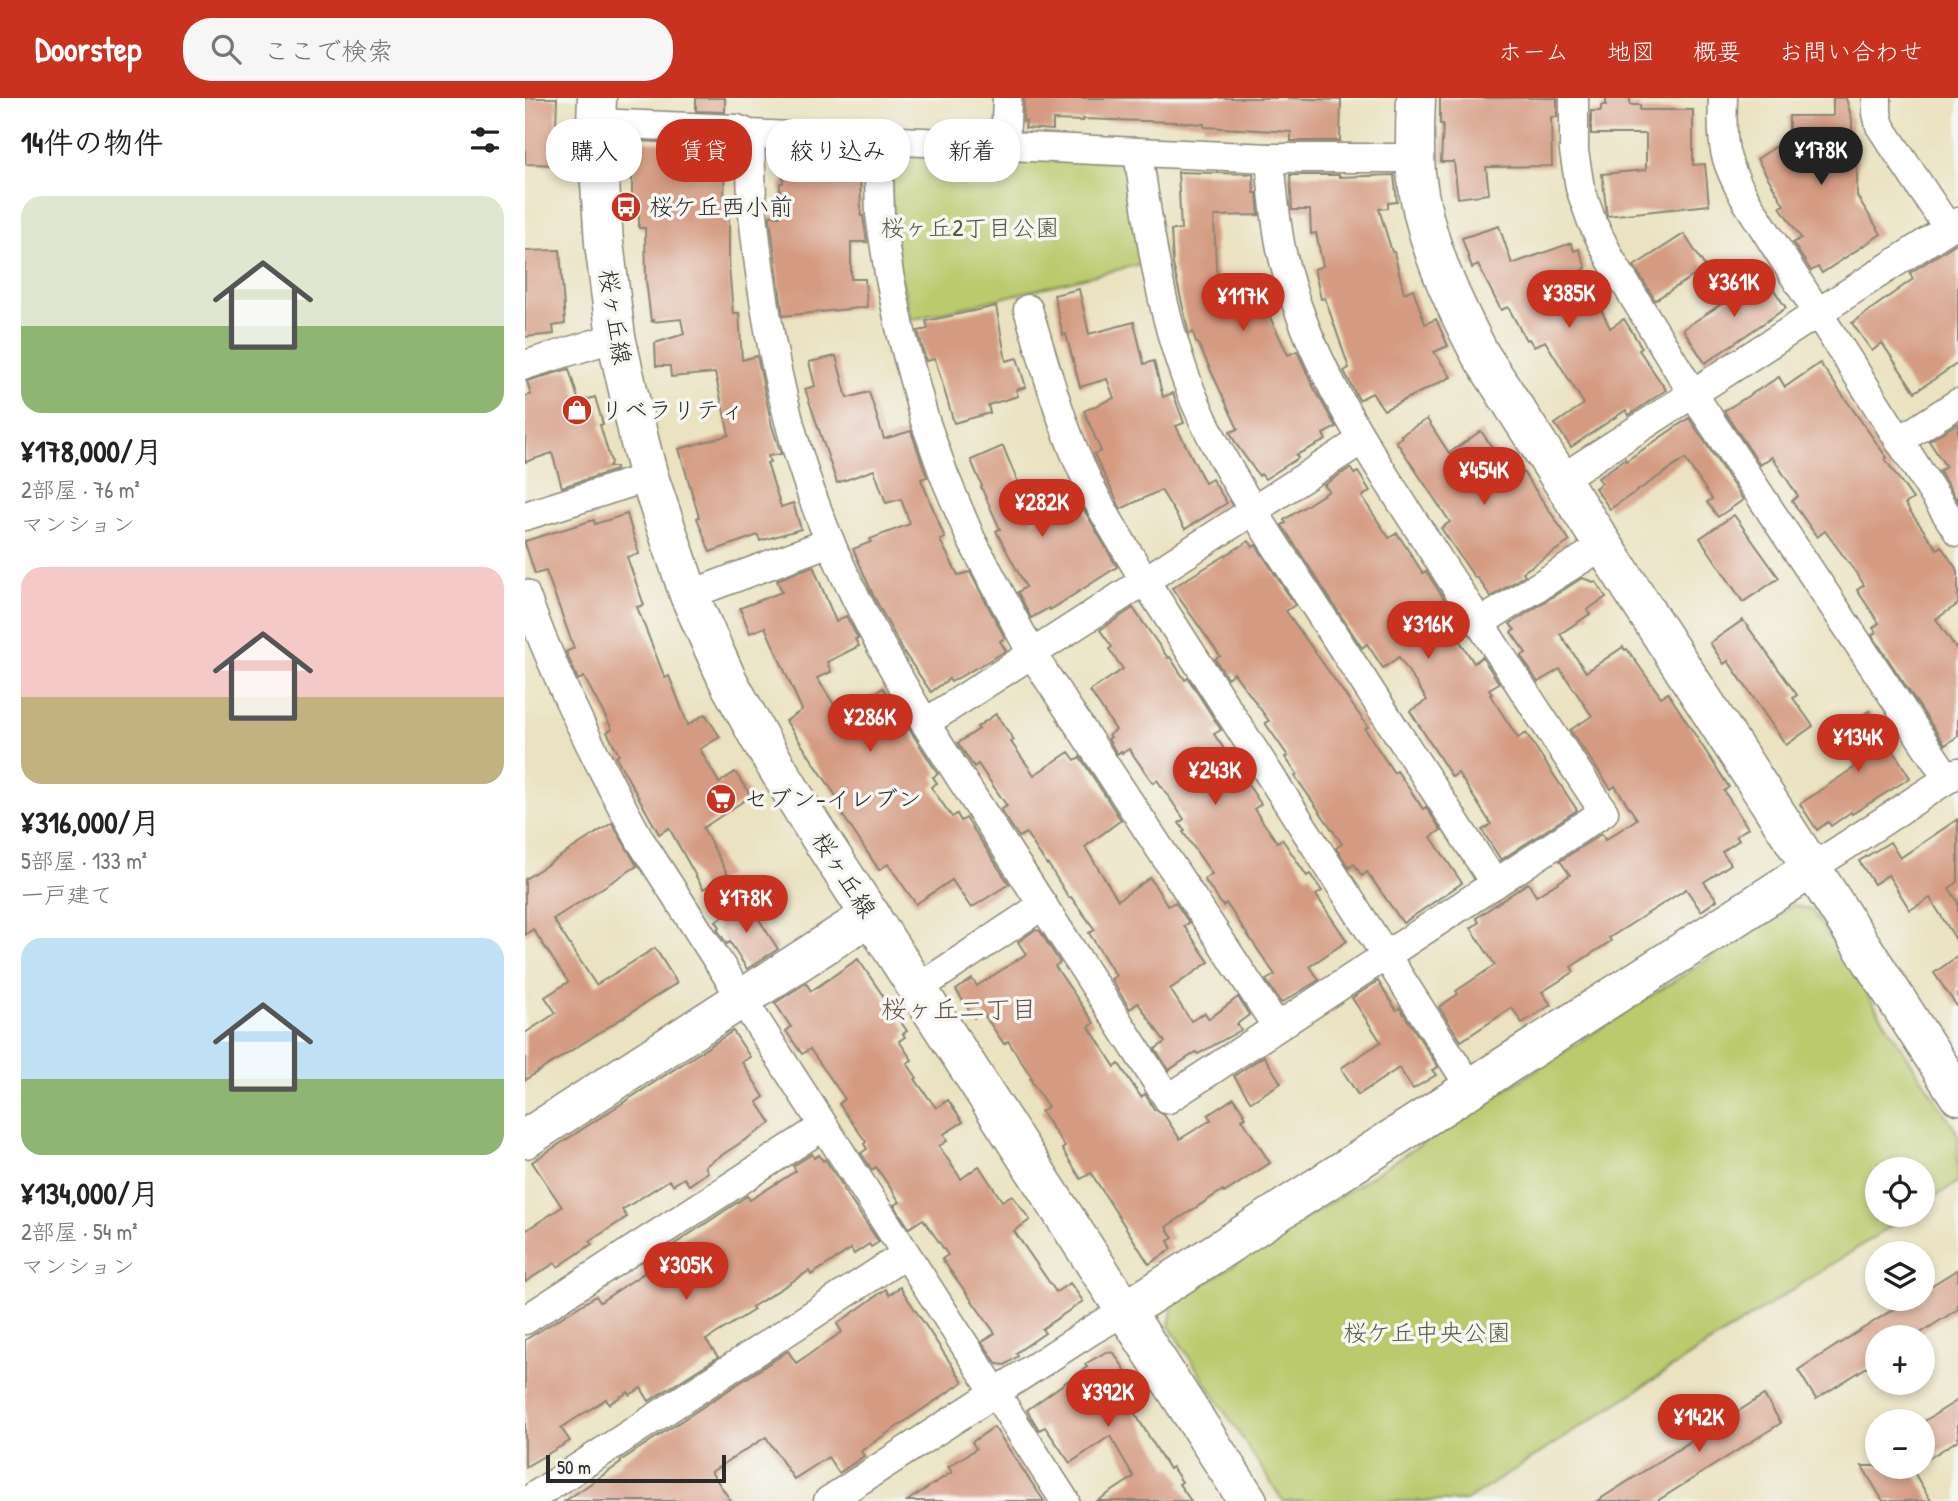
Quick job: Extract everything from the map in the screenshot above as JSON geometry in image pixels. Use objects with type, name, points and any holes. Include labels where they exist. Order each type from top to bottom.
[{"type":"street","points":[[1006,119],[1007,98]]},
{"type":"street","points":[[1416,98],[1416,158],[1423,212],[1439,268],[1480,354],[1958,1095]]},
{"type":"street","points":[[828,1501],[1953,776],[1693,394],[1611,260],[1592,222],[1580,188],[1574,151],[1574,98]]},
{"type":"street","points":[[1723,98],[1724,154],[1731,175],[1958,533]]},
{"type":"street","points":[[1561,479],[1953,225],[1879,125],[1877,98]]},
{"type":"street","points":[[597,111],[659,119]]},
{"type":"street","name":"桜ヶ丘線","points":[[597,111],[604,243],[616,337],[640,443],[689,595],[728,681],[808,820],[1248,1501]]},
{"type":"street","points":[[1020,147],[1269,158],[1416,158]]},
{"type":"street","points":[[1138,152],[1161,296],[1194,398],[1214,441],[1253,510],[1495,884]]},
{"type":"street","points":[[752,182],[760,277],[771,346],[805,477],[830,542],[893,668],[925,723],[1168,1099],[1604,812],[1362,440],[1324,370],[1296,302],[1282,253],[1269,158]]},
{"type":"street","points":[[879,182],[880,215],[901,332],[924,418],[971,539],[1033,654],[1277,1027]]},
{"type":"street","points":[[1028,309],[1054,397],[1077,460],[1109,520],[1145,581],[1471,1088]]},
{"type":"street","points":[[525,365],[616,337]]},
{"type":"street","points":[[1899,441],[1958,403]]},
{"type":"street","points":[[925,723],[1362,440]]},
{"type":"street","points":[[525,516],[649,477]]},
{"type":"street","points":[[689,595],[830,542]]},
{"type":"street","points":[[1479,623],[1604,545]]},
{"type":"street","points":[[525,594],[564,691],[640,839],[1065,1501]]},
{"type":"street","points":[[918,989],[1043,905]]},
{"type":"street","points":[[525,1139],[871,915]]},
{"type":"street","points":[[525,1320],[824,1126]]},
{"type":"street","points":[[527,1501],[906,1254]]},
{"type":"green space","name":"桜ヶ丘2丁目公園","points":[[910,150],[924,151],[924,182],[1020,182],[1020,156],[1119,162],[1130,179],[1141,264],[911,320],[899,268],[890,182],[910,182]]},
{"type":"green space","name":"桜ケ丘中央公園","points":[[1792,905],[1812,910],[1958,1134],[1958,1182],[1935,1196],[1935,1157],[1865,1157],[1865,1227],[1889,1227],[1466,1501],[1283,1501],[1169,1326],[1173,1304]]},
{"type":"building","points":[[525,98],[557,98],[556,119],[546,119],[546,165],[525,164]]},
{"type":"building","points":[[696,98],[725,98],[725,112],[696,111]]},
{"type":"building","points":[[1024,98],[1341,100],[1340,141],[1291,141],[1291,132],[1204,127],[1204,124],[1175,122],[1053,120],[1053,130],[1025,128]]},
{"type":"building","points":[[1440,98],[1557,98],[1557,117],[1551,117],[1552,166],[1486,167],[1489,194],[1458,198],[1454,162],[1441,162],[1443,124],[1440,124]]},
{"type":"building","points":[[1606,98],[1630,98],[1630,105],[1640,105],[1640,110],[1693,110],[1693,165],[1705,164],[1709,205],[1607,216],[1602,174],[1646,170],[1646,134],[1591,134],[1591,111],[1601,111],[1601,105],[1606,105]]},
{"type":"building","points":[[1833,98],[1846,98],[1852,120],[1852,155],[1857,154],[1857,196],[1881,234],[1822,273],[1818,267],[1811,271],[1793,243],[1801,238],[1780,207],[1784,205],[1757,159],[1789,138],[1789,116],[1833,116]]},
{"type":"building","points":[[642,141],[656,142],[656,182],[724,182],[724,207],[729,207],[729,267],[733,313],[739,313],[742,360],[757,356],[781,454],[768,456],[770,462],[767,463],[781,507],[793,503],[801,529],[760,541],[758,535],[710,552],[697,518],[699,517],[679,449],[729,435],[715,373],[671,377],[670,366],[656,366],[655,343],[684,334],[681,319],[651,321],[646,280],[645,228],[639,228],[639,215],[632,215],[632,182],[642,182]]},
{"type":"building","points":[[1178,172],[1253,174],[1259,215],[1214,216],[1216,268],[1222,299],[1269,284],[1277,311],[1268,313],[1288,355],[1297,351],[1336,427],[1323,434],[1326,440],[1296,455],[1298,458],[1265,479],[1261,474],[1259,476],[1236,444],[1230,432],[1238,429],[1193,332],[1189,334],[1173,264],[1171,230],[1181,230]]},
{"type":"building","points":[[1290,175],[1394,175],[1397,202],[1388,203],[1388,208],[1379,209],[1394,252],[1404,293],[1413,289],[1425,324],[1436,319],[1448,346],[1434,352],[1451,377],[1384,410],[1372,393],[1359,400],[1344,371],[1349,368],[1325,298],[1321,299],[1314,269],[1323,266],[1316,233],[1311,234],[1310,210],[1292,210]]},
{"type":"building","points":[[860,182],[861,216],[867,242],[851,242],[851,279],[865,279],[867,307],[783,316],[770,216],[780,216],[780,183]]},
{"type":"building","points":[[1499,226],[1512,264],[1571,243],[1574,251],[1579,249],[1586,268],[1582,270],[1610,328],[1624,319],[1642,348],[1639,350],[1666,390],[1629,415],[1626,410],[1571,447],[1555,424],[1584,404],[1545,341],[1534,347],[1529,339],[1526,340],[1508,307],[1501,310],[1478,265],[1472,268],[1462,238]]},
{"type":"building","points":[[1684,234],[1706,268],[1655,300],[1634,266]]},
{"type":"building","points":[[1958,242],[1958,363],[1915,392],[1882,343],[1872,351],[1852,323],[1913,279],[1910,273]]},
{"type":"building","points":[[560,250],[565,324],[553,326],[554,334],[525,337],[525,251]]},
{"type":"building","points":[[1765,276],[1786,308],[1705,363],[1683,329]]},
{"type":"building","points":[[1079,289],[1089,334],[1134,322],[1144,364],[1154,361],[1163,397],[1173,393],[1184,423],[1176,426],[1205,483],[1212,479],[1227,503],[1185,529],[1161,490],[1121,509],[1094,454],[1101,451],[1084,411],[1114,398],[1107,379],[1080,387],[1066,334],[1063,335],[1054,295]]},
{"type":"building","points":[[996,306],[1006,361],[1017,358],[1026,387],[1016,390],[1018,396],[988,405],[990,413],[954,423],[935,359],[926,361],[918,331],[928,329],[926,321]]},
{"type":"building","points":[[836,356],[847,398],[869,392],[884,439],[911,431],[927,477],[921,479],[945,538],[940,540],[958,575],[970,572],[1005,638],[1000,641],[1006,651],[951,682],[949,679],[931,692],[903,651],[873,595],[853,549],[871,542],[870,539],[910,524],[901,499],[886,503],[874,470],[837,483],[805,389],[815,386],[809,362]]},
{"type":"building","points":[[1820,363],[1913,499],[1905,504],[1937,549],[1941,546],[1958,571],[1958,604],[1936,619],[1958,651],[1958,736],[1945,745],[1872,635],[1876,632],[1873,628],[1879,623],[1857,590],[1864,585],[1859,577],[1825,531],[1817,537],[1792,501],[1798,496],[1772,457],[1760,465],[1724,411],[1779,377],[1785,387]]},
{"type":"building","points":[[569,369],[579,402],[595,397],[611,462],[609,467],[616,467],[616,470],[562,487],[552,453],[525,462],[525,396],[531,395],[527,381]]},
{"type":"building","points":[[1689,418],[1743,500],[1718,517],[1707,502],[1712,499],[1685,459],[1610,509],[1595,488],[1602,483],[1598,478]]},
{"type":"building","points":[[1427,419],[1449,453],[1481,431],[1511,476],[1521,469],[1570,541],[1491,597],[1441,528],[1450,522],[1396,441]]},
{"type":"building","points":[[1958,423],[1958,501],[1939,471],[1946,467],[1929,441]]},
{"type":"building","points":[[1003,446],[1034,522],[1079,501],[1117,567],[1050,610],[1049,608],[1031,618],[1018,592],[1026,587],[996,531],[1000,529],[971,460]]},
{"type":"building","points":[[1350,468],[1354,474],[1358,472],[1370,491],[1362,497],[1389,538],[1397,533],[1453,613],[1445,618],[1474,663],[1482,657],[1499,683],[1489,689],[1492,694],[1490,695],[1518,738],[1526,733],[1577,810],[1501,860],[1482,830],[1491,824],[1458,773],[1452,777],[1410,711],[1427,700],[1399,657],[1383,668],[1367,644],[1362,648],[1282,525],[1286,523],[1284,520],[1329,491],[1324,485]]},
{"type":"building","points":[[627,514],[639,554],[627,557],[644,605],[637,607],[665,678],[669,676],[688,725],[705,714],[720,737],[700,749],[719,783],[735,772],[751,796],[703,828],[728,875],[703,889],[669,828],[659,834],[616,757],[619,755],[607,732],[612,729],[584,677],[578,680],[566,652],[574,648],[546,571],[535,574],[525,543],[594,520],[595,524]]},
{"type":"building","points":[[1734,515],[1779,578],[1743,602],[1700,538]]},
{"type":"building","points":[[1249,541],[1253,547],[1256,545],[1295,605],[1286,611],[1368,727],[1365,729],[1394,773],[1397,771],[1441,830],[1431,837],[1462,883],[1403,923],[1367,872],[1362,876],[1354,864],[1349,868],[1336,848],[1342,844],[1295,776],[1297,774],[1285,757],[1288,756],[1265,723],[1269,721],[1234,673],[1227,678],[1215,659],[1220,656],[1172,588]]},
{"type":"building","points":[[813,566],[836,622],[846,616],[858,638],[855,639],[859,646],[827,662],[831,672],[817,678],[841,715],[883,688],[938,774],[933,777],[937,783],[931,787],[952,817],[957,814],[961,821],[966,818],[1009,884],[971,908],[952,880],[916,904],[888,864],[879,870],[840,811],[844,808],[786,721],[802,710],[765,627],[750,633],[740,608],[782,592],[777,580]]},
{"type":"building","points":[[1582,578],[1597,583],[1606,597],[1587,610],[1590,614],[1560,634],[1586,672],[1623,647],[1627,649],[1661,697],[1668,693],[1729,787],[1724,791],[1748,828],[1736,836],[1739,840],[1722,852],[1731,864],[1704,882],[1717,900],[1701,911],[1686,889],[1609,938],[1611,941],[1571,967],[1574,972],[1542,992],[1551,1005],[1522,1023],[1512,1008],[1461,1041],[1439,1007],[1458,994],[1456,991],[1495,965],[1471,928],[1479,922],[1476,918],[1528,883],[1536,896],[1570,875],[1560,861],[1602,834],[1605,840],[1637,819],[1615,786],[1611,789],[1570,730],[1592,716],[1560,669],[1538,682],[1521,656],[1526,653],[1511,632],[1515,630],[1510,624]]},
{"type":"building","points":[[1133,608],[1185,680],[1188,678],[1221,730],[1214,734],[1261,804],[1254,809],[1277,842],[1282,839],[1307,876],[1310,874],[1322,891],[1316,895],[1347,941],[1310,966],[1319,980],[1281,1003],[1266,980],[1275,975],[1226,903],[1223,906],[1204,879],[1212,874],[1183,832],[1185,831],[1179,823],[1184,819],[1157,780],[1153,783],[1129,749],[1117,754],[1108,739],[1116,730],[1090,691],[1123,669],[1100,630]]},
{"type":"building","points":[[1743,620],[1797,695],[1793,698],[1813,726],[1786,745],[1728,661],[1724,664],[1710,643]]},
{"type":"building","points":[[1869,711],[1910,778],[1831,826],[1828,822],[1817,830],[1800,804],[1855,767],[1834,733]]},
{"type":"building","points":[[996,714],[1034,775],[1069,752],[1075,760],[1080,757],[1121,820],[1085,847],[1118,900],[1150,878],[1168,906],[1175,902],[1189,923],[1184,926],[1209,962],[1170,989],[1191,1021],[1205,1013],[1209,1019],[1238,997],[1249,1015],[1237,1024],[1241,1030],[1198,1054],[1196,1052],[1169,1070],[1155,1049],[1165,1042],[1138,1003],[1130,1009],[1111,979],[1116,976],[1089,933],[1095,930],[1071,897],[1069,898],[1026,833],[1019,837],[1001,810],[1007,806],[978,764],[974,767],[958,743]]},
{"type":"building","points":[[1958,819],[1958,882],[1949,888],[1958,902],[1958,943],[1930,898],[1910,910],[1888,875],[1874,884],[1859,861],[1890,842],[1900,858]]},
{"type":"building","points":[[612,823],[637,866],[553,919],[596,985],[655,948],[677,983],[525,1080],[525,1033],[556,1013],[545,997],[568,982],[533,929],[525,935],[525,879]]},
{"type":"building","points":[[747,901],[778,949],[747,969],[730,942],[727,944],[717,929],[720,927],[716,921]]},
{"type":"building","points":[[1035,930],[1040,931],[1060,963],[1055,966],[1094,1023],[1089,1027],[1115,1067],[1119,1064],[1141,1097],[1145,1094],[1154,1109],[1164,1115],[1180,1139],[1211,1120],[1208,1115],[1234,1098],[1246,1117],[1242,1119],[1270,1163],[1166,1227],[1173,1238],[1168,1241],[1172,1249],[1149,1264],[1091,1173],[1081,1179],[1062,1149],[1065,1147],[1041,1111],[1048,1107],[1008,1041],[1004,1044],[983,1013],[974,1018],[956,990],[972,979],[977,986],[1026,954],[1018,942]]},
{"type":"building","points":[[1958,956],[1958,1008],[1934,973]]},
{"type":"building","points":[[858,959],[907,1031],[903,1034],[905,1037],[899,1041],[912,1060],[907,1063],[917,1078],[915,1079],[936,1108],[948,1100],[963,1122],[944,1134],[947,1141],[939,1146],[961,1179],[979,1166],[1002,1201],[1012,1195],[1030,1220],[1014,1231],[1056,1292],[1070,1283],[1083,1301],[1042,1329],[1045,1333],[1016,1353],[1018,1356],[1005,1365],[997,1364],[982,1342],[995,1333],[942,1259],[948,1255],[923,1219],[909,1228],[894,1205],[900,1202],[876,1167],[872,1170],[861,1153],[867,1149],[864,1144],[866,1142],[839,1104],[845,1099],[810,1049],[802,1054],[786,1031],[791,1027],[775,1003],[806,983],[811,991]]},
{"type":"building","points":[[1378,981],[1396,1010],[1400,1008],[1438,1067],[1432,1070],[1436,1075],[1413,1089],[1399,1068],[1358,1095],[1341,1068],[1381,1042],[1352,998]]},
{"type":"building","points":[[733,1031],[750,1057],[742,1062],[764,1097],[757,1102],[771,1123],[705,1166],[708,1172],[689,1185],[684,1178],[673,1185],[669,1180],[622,1210],[627,1217],[590,1241],[592,1244],[558,1267],[555,1263],[525,1282],[525,1231],[562,1207],[532,1162]]},
{"type":"building","points":[[1264,1056],[1281,1083],[1251,1102],[1234,1076]]},
{"type":"building","points":[[812,1154],[814,1158],[819,1155],[823,1161],[825,1159],[879,1242],[871,1247],[869,1244],[854,1254],[851,1249],[811,1275],[809,1271],[752,1307],[754,1310],[706,1340],[718,1357],[649,1401],[641,1388],[630,1395],[628,1392],[609,1404],[606,1399],[561,1428],[570,1441],[525,1467],[525,1340],[596,1296],[600,1302],[650,1269],[646,1263],[747,1196],[750,1200],[796,1171],[793,1166]]},
{"type":"building","points":[[1958,1269],[1958,1309],[1933,1325],[1869,1325],[1891,1311],[1935,1311],[1935,1283]]},
{"type":"building","points":[[900,1287],[963,1382],[861,1451],[864,1456],[839,1473],[828,1457],[794,1479],[766,1437],[711,1472],[731,1501],[565,1501],[621,1463],[620,1461],[788,1351],[796,1363],[842,1332],[837,1324],[886,1289],[889,1295]]},
{"type":"building","points":[[1865,1327],[1865,1368],[1816,1399],[1798,1370]]},
{"type":"building","points":[[1106,1352],[1114,1353],[1144,1399],[1131,1407],[1169,1469],[1172,1467],[1182,1482],[1179,1484],[1191,1501],[1097,1501],[1134,1477],[1110,1436],[1070,1463],[1045,1427],[1039,1430],[1027,1410],[1087,1367],[1085,1364]]},
{"type":"building","points":[[1764,1395],[1781,1423],[1657,1501],[1597,1501]]},
{"type":"building","points":[[1958,1400],[1958,1440],[1935,1454],[1935,1414]]},
{"type":"building","points":[[994,1427],[1044,1501],[907,1501],[952,1472],[948,1467],[976,1449],[972,1442]]},
{"type":"building","points":[[1870,1479],[1918,1479],[1931,1501],[1883,1501]]},
{"type":"place","name":"桜ケ丘西小前","points":[[626,207]]},
{"type":"place","name":"リベラリティ","points":[[577,410]]},
{"type":"place","name":"セブン-イレブン","points":[[721,799]]},
{"type":"district","name":"桜ヶ丘二丁目","points":[[959,1009]]}]
